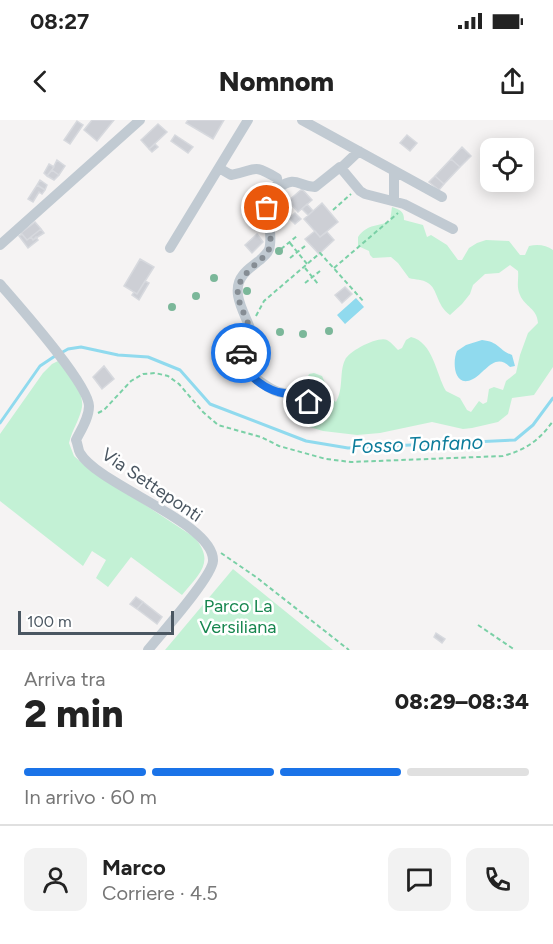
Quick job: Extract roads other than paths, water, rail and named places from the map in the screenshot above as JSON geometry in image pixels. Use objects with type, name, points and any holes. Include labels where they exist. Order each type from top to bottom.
[{"type":"street","points":[[0,245],[140,120]]},
{"type":"street","points":[[170,248],[248,120]]},
{"type":"street","points":[[302,120],[442,197]]},
{"type":"street","points":[[219,168],[231,175],[252,168],[260,169],[281,182],[298,181],[315,187],[359,151]]},
{"type":"street","points":[[341,168],[357,188],[365,194],[406,205],[453,229]]},
{"type":"street","points":[[394,171],[394,201]]},
{"type":"street","points":[[281,182],[269,200],[267,208],[270,247],[267,253],[242,275],[238,284],[238,298],[250,328],[241,358],[246,371],[272,390],[300,395],[309,402]]},
{"type":"street","name":"Via Setteponti","points":[[0,284],[52,346],[86,393],[89,406],[87,417],[76,440],[81,454],[96,469],[187,526],[210,549],[213,562],[204,580],[148,650]]},
{"type":"water","points":[[356,298],[364,307],[345,324],[337,315]]},
{"type":"water","points":[[482,340],[496,344],[512,355],[515,366],[510,367],[499,361],[495,362],[473,379],[462,380],[456,373],[457,351],[466,345]]},
{"type":"waterway","name":"Fosso Tonfano","points":[[61,353],[68,349],[81,347],[118,355],[148,357],[180,370],[210,404],[306,441],[348,448],[515,440],[533,425],[553,398]]},
{"type":"waterway","name":"Fosso Tonfano","points":[[0,423],[40,366],[55,356]]},
{"type":"park label","name":"Parco La Versiliana","points":[[238,616]]}]
